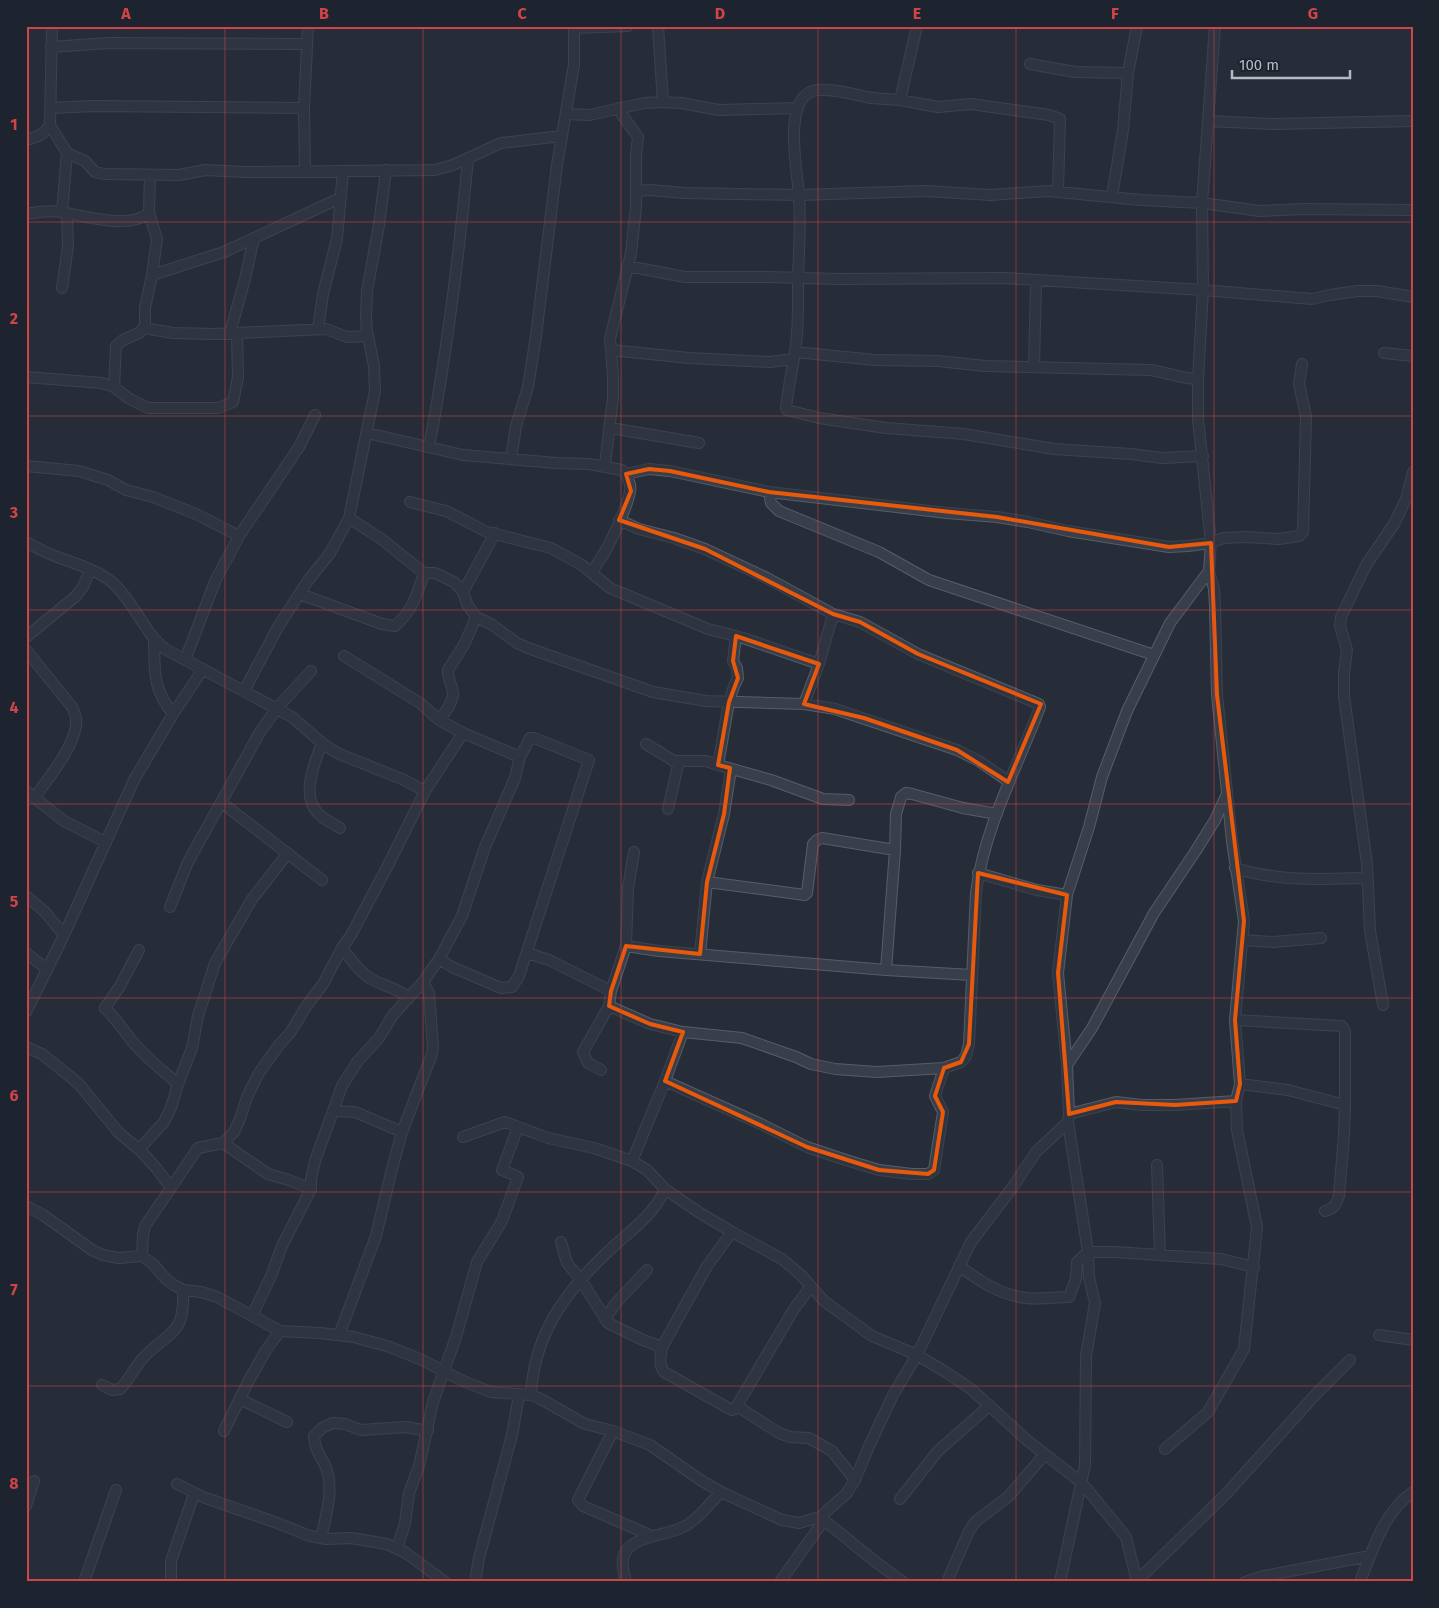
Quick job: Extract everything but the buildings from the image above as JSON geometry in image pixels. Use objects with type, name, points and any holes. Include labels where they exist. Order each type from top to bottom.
[{"type":"street","points":[[26,140],[41,135],[47,131],[50,125],[52,26]]},
{"type":"street","points":[[305,171],[304,108],[308,26]]},
{"type":"street","points":[[511,459],[516,426],[528,387],[536,336],[561,136],[574,65],[574,27],[628,26]]},
{"type":"street","points":[[658,26],[663,102]]},
{"type":"street","points":[[900,100],[917,26]]},
{"type":"street","points":[[1112,196],[1128,73],[1137,26]]},
{"type":"street","points":[[1165,1449],[1208,1412],[1244,1349],[1254,1267],[1256,1227],[1237,1130],[1236,1101],[1240,1084],[1235,1020],[1244,920],[1226,795],[1217,695],[1216,607],[1214,589],[1209,572],[1211,543],[1198,419],[1198,379],[1203,290],[1202,203],[1215,26]]},
{"type":"street","points":[[52,47],[94,43],[307,44]]},
{"type":"street","points":[[1030,64],[1075,72],[1128,73]]},
{"type":"street","points":[[1058,191],[1060,119],[1049,115],[971,104],[938,107],[908,100],[867,97],[828,90],[811,92],[802,99],[795,119],[794,151],[799,195],[799,316],[794,356],[788,383],[786,408],[788,412],[886,428],[964,434],[1054,449],[1162,458],[1203,456]]},
{"type":"street","points":[[566,114],[589,115],[619,108],[663,102],[719,110],[798,108]]},
{"type":"street","points":[[51,108],[93,106],[304,108]]},
{"type":"street","points":[[605,465],[611,428],[613,375],[610,339],[624,288],[633,241],[636,191],[638,137],[619,108]]},
{"type":"street","points":[[1209,121],[1273,124],[1412,119]]},
{"type":"street","points":[[50,125],[68,152],[85,161],[97,173],[150,175],[178,175],[205,170],[435,170],[454,165],[502,143],[561,136]]},
{"type":"street","points":[[62,288],[68,246],[65,213],[68,152]]},
{"type":"street","points":[[429,447],[454,299],[468,159]]},
{"type":"street","points":[[244,691],[278,627],[307,582],[330,553],[349,518],[375,391],[374,366],[366,317],[368,291],[386,170]]},
{"type":"street","points":[[318,329],[323,294],[336,245],[343,171]]},
{"type":"street","points":[[114,387],[116,346],[122,340],[139,333],[144,328],[145,308],[152,275],[156,239],[148,213],[150,175]]},
{"type":"street","points":[[636,191],[799,195],[916,191],[991,195],[1048,190],[1141,200],[1202,203],[1260,211],[1304,209],[1413,210]]},
{"type":"street","points":[[152,275],[224,252],[340,198]]},
{"type":"street","points":[[26,214],[65,213],[86,218],[124,221],[140,218],[148,213]]},
{"type":"street","points":[[26,377],[102,383],[114,387],[128,398],[148,408],[218,408],[233,402],[238,377],[233,333],[254,238]]},
{"type":"street","points":[[627,266],[685,277],[839,279],[1004,278],[1203,290],[1312,299],[1356,292],[1413,296]]},
{"type":"street","points":[[1034,366],[1036,281]]},
{"type":"street","points":[[144,328],[173,333],[233,333],[326,329],[347,337],[368,336]]},
{"type":"street","points":[[611,350],[690,358],[770,362],[794,356],[918,360],[985,366],[1151,370],[1180,378],[1198,379]]},
{"type":"street","points":[[1384,353],[1413,356]]},
{"type":"street","points":[[626,474],[649,469],[769,492],[997,517],[1068,531],[1169,547],[1211,543],[1223,538],[1279,539],[1299,536],[1302,532],[1306,416],[1299,384],[1302,364]]},
{"type":"street","points":[[185,660],[216,580],[239,536],[299,447],[315,415]]},
{"type":"street","points":[[611,428],[699,443]]},
{"type":"street","points":[[367,433],[463,455],[605,465],[622,470],[629,480],[630,491],[605,551],[592,573]]},
{"type":"street","points":[[26,466],[79,471],[108,480],[126,490],[153,497],[196,514],[239,536]]},
{"type":"street","points":[[1383,1005],[1370,931],[1367,864],[1344,696],[1347,650],[1340,626],[1341,618],[1366,565],[1394,524],[1406,498],[1412,476]]},
{"type":"street","points":[[769,492],[771,503],[779,511],[878,552],[929,580],[1154,655]]},
{"type":"street","points":[[410,502],[440,510],[487,532],[550,548],[578,562],[610,588],[708,629],[736,636],[819,664]]},
{"type":"street","points":[[349,518],[380,538],[424,572],[435,573],[454,582],[464,592],[467,604],[476,616],[528,648],[653,692],[688,699],[804,704],[836,709],[957,750],[979,761],[1008,781]]},
{"type":"street","points":[[609,1006],[650,1024],[683,1032],[742,1038],[811,1064],[835,1069],[876,1072],[944,1068],[961,1062],[966,1056],[969,1044],[978,873],[1008,781],[1040,707],[1038,704],[918,654],[860,622],[833,614],[767,578],[705,549],[674,538],[639,529],[619,520]]},
{"type":"street","points":[[464,592],[495,534]]},
{"type":"street","points":[[26,542],[49,554],[74,562],[112,583],[130,604],[154,640],[165,649],[292,716],[322,743],[336,752],[402,779],[425,791]]},
{"type":"street","points":[[26,637],[75,597],[83,587],[90,570]]},
{"type":"street","points":[[300,594],[382,624],[395,626],[414,604],[424,572]]},
{"type":"street","points":[[1060,1582],[1085,1465],[1086,1356],[1095,1303],[1089,1277],[1088,1252],[1068,1118],[1067,1065],[1058,973],[1067,896],[1089,827],[1102,777],[1127,711],[1170,623],[1209,572]]},
{"type":"street","points":[[804,704],[819,664],[833,614]]},
{"type":"street","points":[[439,720],[446,713],[453,695],[447,675],[448,670],[465,643],[476,616]]},
{"type":"street","points":[[718,764],[729,702],[738,678],[737,668],[733,661],[736,636]]},
{"type":"street","points":[[154,640],[156,680],[163,698],[173,714]]},
{"type":"street","points":[[26,650],[72,707],[76,715],[76,726],[66,751],[30,794],[64,821],[105,842]]},
{"type":"street","points":[[344,656],[420,704],[439,720],[463,733],[520,758]]},
{"type":"street","points":[[26,1012],[64,935],[134,780],[173,714],[203,669]]},
{"type":"street","points":[[170,907],[188,862],[260,732],[277,708],[311,670]]},
{"type":"street","points":[[142,1256],[143,1235],[146,1226],[198,1148],[223,1143],[234,1132],[247,1097],[259,1073],[290,1033],[307,1004],[323,984],[386,869],[425,791],[463,733]]},
{"type":"street","points":[[252,1316],[271,1276],[282,1246],[311,1189],[311,1180],[316,1161],[342,1086],[357,1062],[379,1038],[393,1015],[423,982],[439,959],[462,916],[485,847],[515,778],[520,758],[530,738],[586,758],[590,763],[519,976],[512,987],[501,988],[452,967],[439,959]]},
{"type":"street","points":[[322,743],[310,784],[311,800],[316,812],[340,828]]},
{"type":"street","points":[[646,744],[663,755],[678,761],[706,761],[771,780],[823,799],[849,800]]},
{"type":"street","points":[[668,809],[678,761]]},
{"type":"street","points":[[700,954],[707,882],[724,814],[731,769]]},
{"type":"street","points":[[886,970],[896,850],[896,814],[901,797],[906,793],[963,808],[997,814]]},
{"type":"street","points":[[1067,1065],[1092,1028],[1154,913],[1215,820],[1226,795]]},
{"type":"street","points":[[222,803],[322,880]]},
{"type":"street","points":[[707,882],[805,895],[807,893],[813,844],[817,840],[822,838],[896,850]]},
{"type":"street","points":[[140,1151],[143,1145],[164,1122],[171,1108],[192,1048],[198,1016],[215,963],[252,899],[288,852]]},
{"type":"street","points":[[601,1070],[588,1063],[583,1052],[609,1006],[611,991],[626,946],[628,888],[634,852]]},
{"type":"street","points":[[1235,868],[1276,878],[1367,878]]},
{"type":"street","points":[[978,873],[1037,890],[1067,896]]},
{"type":"street","points":[[26,896],[45,912],[64,935]]},
{"type":"street","points":[[1242,940],[1273,942],[1321,938]]},
{"type":"street","points":[[626,946],[659,951],[886,970],[972,975]]},
{"type":"street","points":[[342,948],[362,973],[409,998]]},
{"type":"street","points":[[139,950],[120,986],[105,1008],[118,1020],[138,1048],[178,1084]]},
{"type":"street","points":[[26,953],[47,969]]},
{"type":"street","points":[[526,953],[549,960],[611,991]]},
{"type":"street","points":[[339,1335],[376,1236],[402,1132],[432,1054],[429,993],[423,982]]},
{"type":"street","points":[[1235,1020],[1342,1026],[1345,1031],[1344,1135],[1339,1196],[1336,1204],[1331,1209],[1325,1211]]},
{"type":"street","points":[[632,1161],[683,1032]]},
{"type":"street","points":[[26,1047],[42,1054],[78,1083],[119,1133],[140,1151],[171,1188]]},
{"type":"street","points":[[665,1081],[807,1147],[879,1170],[928,1174],[934,1170],[943,1112],[935,1096],[944,1068]]},
{"type":"street","points":[[1240,1084],[1288,1090],[1345,1105]]},
{"type":"street","points":[[780,1582],[822,1519],[846,1494],[855,1480],[893,1395],[917,1355],[971,1242],[1012,1188],[1036,1152],[1068,1118],[1116,1102],[1142,1106],[1236,1101]]},
{"type":"street","points":[[333,1110],[355,1112],[402,1132]]},
{"type":"street","points":[[463,1137],[505,1122],[548,1138],[594,1148],[632,1161],[647,1170],[665,1189],[732,1232],[782,1259],[840,1313],[872,1336],[917,1355],[971,1389],[1044,1454],[1082,1483],[1126,1537],[1137,1581]]},
{"type":"street","points":[[397,1548],[405,1524],[409,1493],[419,1466],[428,1431],[433,1402],[445,1372],[478,1262],[502,1221],[518,1177],[502,1170],[518,1127]]},
{"type":"street","points":[[223,1143],[268,1174],[311,1189]]},
{"type":"street","points":[[1157,1165],[1160,1255]]},
{"type":"street","points":[[531,1395],[533,1371],[547,1328],[563,1300],[613,1247],[645,1219],[665,1189]]},
{"type":"street","points":[[26,1206],[43,1215],[92,1250],[103,1255],[119,1258],[142,1256],[153,1264],[166,1279],[183,1290],[201,1292],[217,1297],[280,1331],[339,1335],[390,1347],[490,1392],[531,1395],[585,1424],[613,1431],[650,1445],[721,1492],[782,1520],[800,1523],[822,1519],[877,1564],[903,1582]]},
{"type":"street","points":[[732,1232],[707,1266],[662,1347],[660,1360],[661,1368],[664,1372],[732,1410],[794,1309],[811,1286]]},
{"type":"street","points":[[561,1242],[567,1264],[581,1280],[611,1326],[662,1347]]},
{"type":"street","points":[[959,1266],[984,1284],[1008,1295],[1028,1298],[1069,1298],[1076,1280],[1077,1262],[1088,1252],[1221,1259],[1254,1267]]},
{"type":"street","points":[[605,1319],[616,1303],[647,1270]]},
{"type":"street","points":[[102,1386],[112,1390],[120,1389],[143,1358],[175,1330],[184,1305],[183,1290]]},
{"type":"street","points":[[224,1431],[266,1350],[280,1331]]},
{"type":"street","points":[[1379,1335],[1413,1340]]},
{"type":"street","points":[[1137,1581],[1226,1494],[1316,1394],[1350,1360]]},
{"type":"street","points":[[475,1582],[481,1549],[512,1434],[519,1395]]},
{"type":"street","points":[[240,1399],[287,1422]]},
{"type":"street","points":[[736,1406],[779,1433],[790,1437],[809,1438],[832,1452],[855,1480]]},
{"type":"street","points":[[900,1499],[938,1451],[989,1406]]},
{"type":"street","points":[[321,1538],[328,1512],[329,1484],[325,1465],[314,1446],[314,1436],[322,1428],[333,1423],[345,1424],[361,1430],[406,1427],[428,1431]]},
{"type":"street","points":[[613,1431],[578,1500],[583,1506],[652,1536]]},
{"type":"street","points":[[947,1582],[968,1532],[975,1522],[1009,1496],[1044,1454]]},
{"type":"street","points":[[26,1506],[34,1481]]},
{"type":"street","points":[[177,1484],[194,1494],[310,1536],[351,1538],[387,1544],[397,1548],[445,1582]]},
{"type":"street","points":[[84,1582],[116,1490]]},
{"type":"street","points":[[626,1582],[623,1559],[631,1545],[640,1540],[683,1527],[695,1518],[721,1492]]},
{"type":"street","points":[[1360,1582],[1386,1522],[1401,1500],[1413,1492]]},
{"type":"street","points":[[171,1582],[171,1561],[194,1494]]},
{"type":"street","points":[[1245,1582],[1264,1576],[1370,1556]]},
{"type":"highlighted area","points":[[649,469],[670,471],[769,492],[997,517],[1169,547],[1211,543],[1217,695],[1244,921],[1235,1020],[1240,1084],[1236,1101],[1175,1105],[1116,1102],[1069,1114],[1058,973],[1067,895],[978,873],[969,1044],[961,1062],[944,1068],[935,1096],[943,1112],[934,1170],[928,1174],[879,1170],[807,1147],[665,1081],[683,1032],[650,1024],[609,1006],[611,991],[626,946],[700,954],[707,882],[724,814],[730,768],[718,765],[729,702],[738,678],[733,661],[736,636],[819,664],[804,704],[864,718],[957,750],[1008,782],[1041,704],[918,654],[860,622],[833,614],[705,549],[619,520],[631,491],[626,474]]}]
